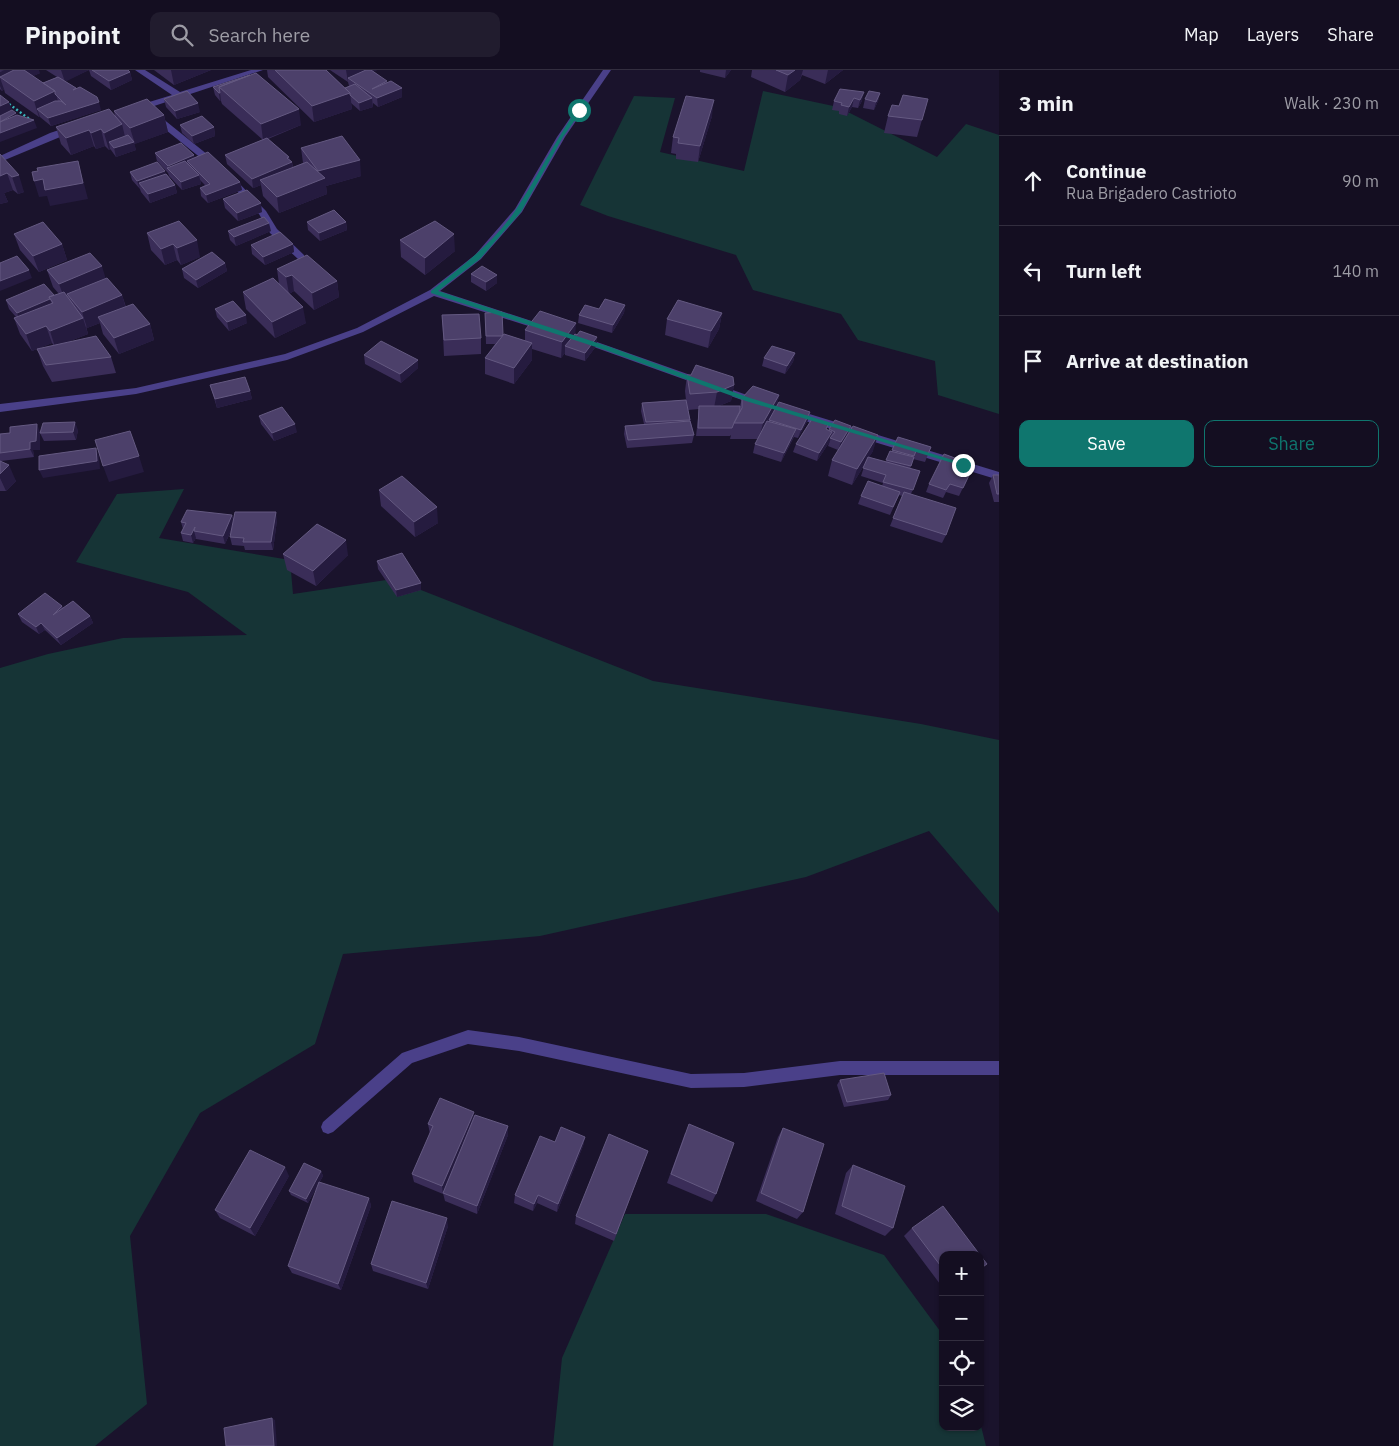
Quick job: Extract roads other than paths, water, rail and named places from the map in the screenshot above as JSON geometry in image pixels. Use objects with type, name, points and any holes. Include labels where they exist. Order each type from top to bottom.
[{"type":"street","points":[[139,70],[178,95]]},
{"type":"street","points":[[124,113],[259,70]]},
{"type":"street","points":[[0,408],[136,390],[287,357],[360,330],[433,292],[478,257],[519,210],[561,137],[607,70]]},
{"type":"street","points":[[142,107],[196,148],[240,188],[263,213],[273,231],[301,257]]},
{"type":"street","points":[[0,159],[53,135],[80,127]]},
{"type":"street","points":[[433,292],[566,335],[766,405]]},
{"type":"street","points":[[785,411],[999,476]]},
{"type":"street","points":[[328,1126],[407,1058],[468,1037],[519,1044],[691,1081],[744,1080],[840,1068],[999,1068]]}]
